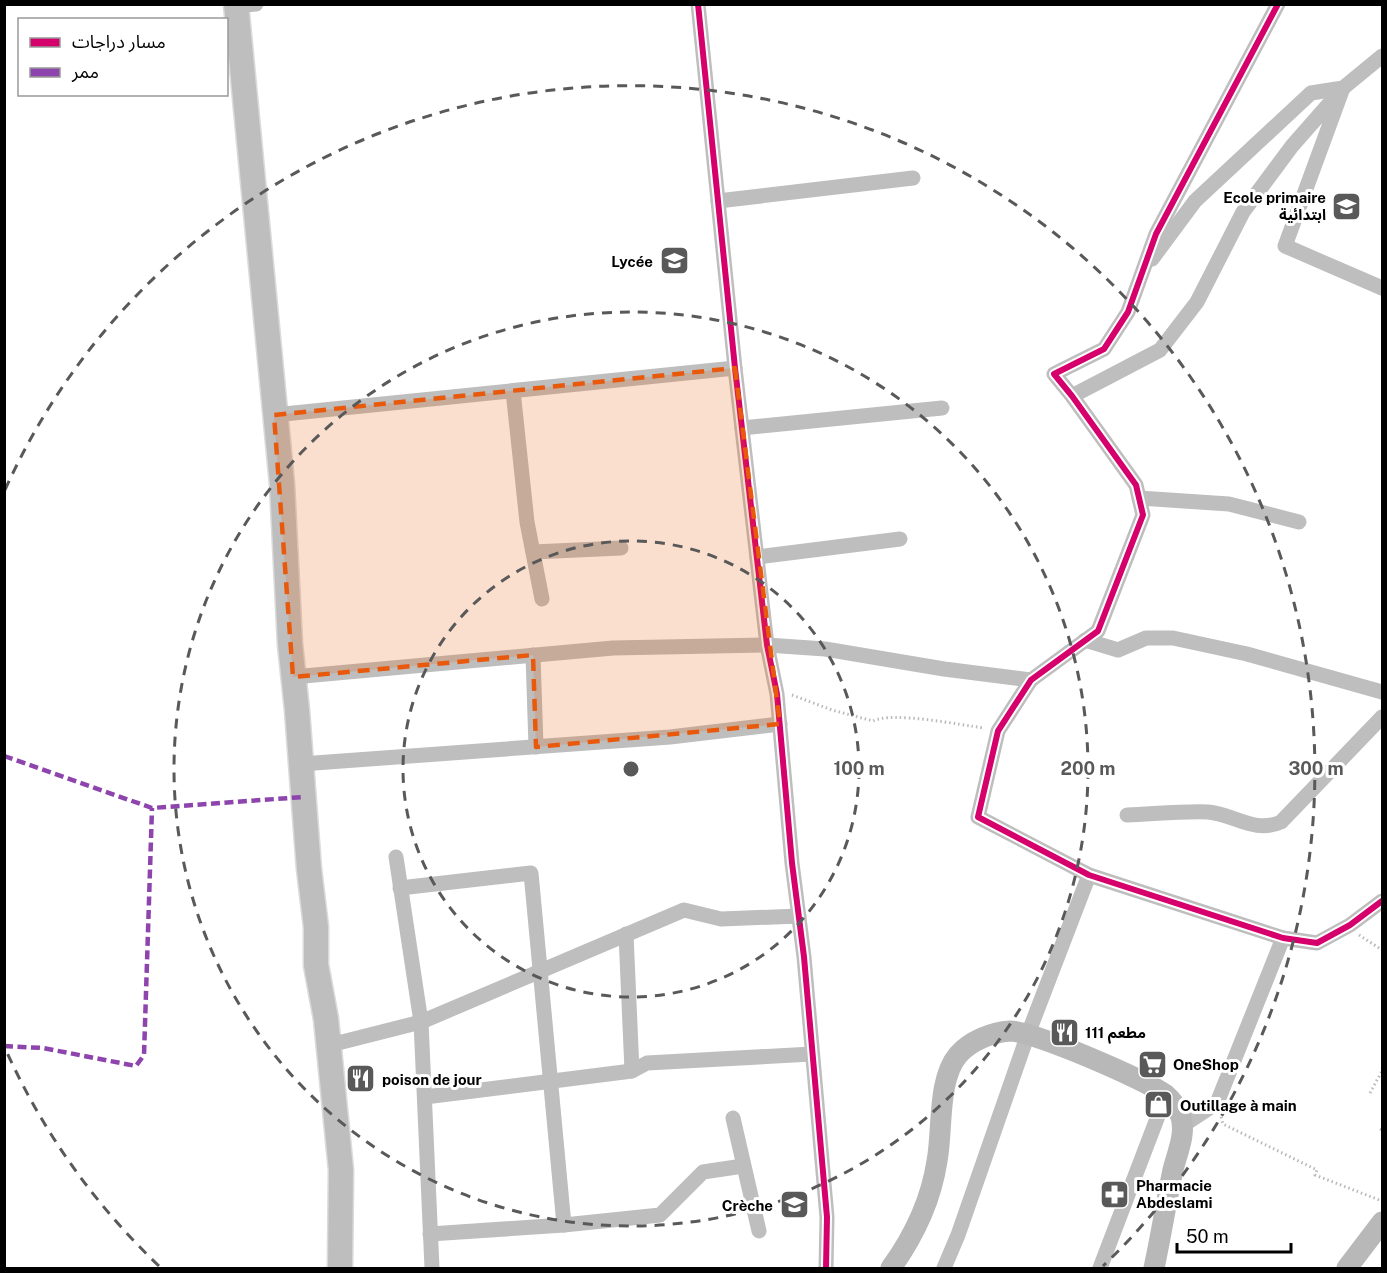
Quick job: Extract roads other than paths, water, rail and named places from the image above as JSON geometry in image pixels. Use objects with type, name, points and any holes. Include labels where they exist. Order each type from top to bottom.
[{"type":"main road","points":[[243,5],[274,415],[282,484],[290,644],[316,927],[316,965],[324,998],[341,1170],[340,1269]]},
{"type":"main road","points":[[891,1269],[913,1233],[930,1194],[938,1160],[945,1087],[952,1063],[970,1044],[986,1037],[1011,1031],[1028,1034],[1115,1069],[1166,1095],[1178,1110],[1182,1126],[1181,1145],[1174,1168],[1154,1269]]},
{"type":"main road","points":[[1347,1269],[1383,1222]]},
{"type":"street","points":[[698,4],[735,368],[767,645],[777,694],[827,1217],[826,1269]]},
{"type":"street","points":[[1278,4],[1156,234],[1128,312],[1104,349],[1054,374],[1136,485],[1143,515],[1098,631],[1031,680],[998,731],[978,817],[1089,875],[1283,938],[1317,943],[1350,925],[1383,901]]},
{"type":"street","points":[[1072,396],[1160,351],[1197,302],[1243,212],[1292,146],[1343,88],[1383,56]]},
{"type":"street","points":[[1143,271],[1195,201],[1311,93],[1343,88]]},
{"type":"street","points":[[1343,88],[1285,246],[1383,288]]},
{"type":"street","points":[[718,201],[913,178]]},
{"type":"street","points":[[274,415],[735,368]]},
{"type":"street","points":[[513,391],[527,522],[542,599]]},
{"type":"street","points":[[742,428],[942,408]]},
{"type":"street","points":[[1139,498],[1229,504],[1299,522]]},
{"type":"street","points":[[757,557],[900,539]]},
{"type":"street","points":[[533,552],[621,548]]},
{"type":"street","points":[[1085,640],[1118,650],[1146,638],[1173,638],[1247,654],[1383,692]]},
{"type":"street","points":[[293,677],[613,648],[767,645],[825,649],[944,669],[1031,680]]},
{"type":"street","points":[[533,656],[536,747]]},
{"type":"street","points":[[1127,815],[1210,812],[1262,827],[1274,825],[1281,822],[1383,717]]},
{"type":"street","points":[[301,764],[670,737],[780,724]]},
{"type":"street","points":[[396,857],[421,1022],[432,1269]]},
{"type":"street","points":[[400,888],[531,873],[564,1225]]},
{"type":"street","points":[[944,1269],[1028,1034],[1089,875]]},
{"type":"street","points":[[328,1042],[342,1042],[421,1022],[684,910],[721,919],[799,916]]},
{"type":"street","points":[[626,934],[632,1071]]},
{"type":"street","points":[[1182,1126],[1217,1103],[1283,938]]},
{"type":"street","points":[[425,1097],[632,1071],[647,1063],[812,1054]]},
{"type":"street","points":[[1100,1269],[1166,1095]]},
{"type":"street","points":[[733,1118],[759,1231]]},
{"type":"street","points":[[430,1234],[564,1225],[660,1215],[703,1172],[743,1166]]},
{"type":"place","name":"Ecole primaire ابتدائية","points":[[1347,206]]},
{"type":"place","name":"Lycée","points":[[674,261]]},
{"type":"place","name":"مطعم 111","points":[[1064,1032]]},
{"type":"place","name":"OneShop","points":[[1152,1064]]},
{"type":"place","name":"poison de jour","points":[[361,1079]]},
{"type":"place","name":"Outillage à main","points":[[1159,1105]]},
{"type":"place","name":"Pharmacie Abdeslami","points":[[1115,1194]]},
{"type":"place","name":"Crèche","points":[[794,1205]]}]
